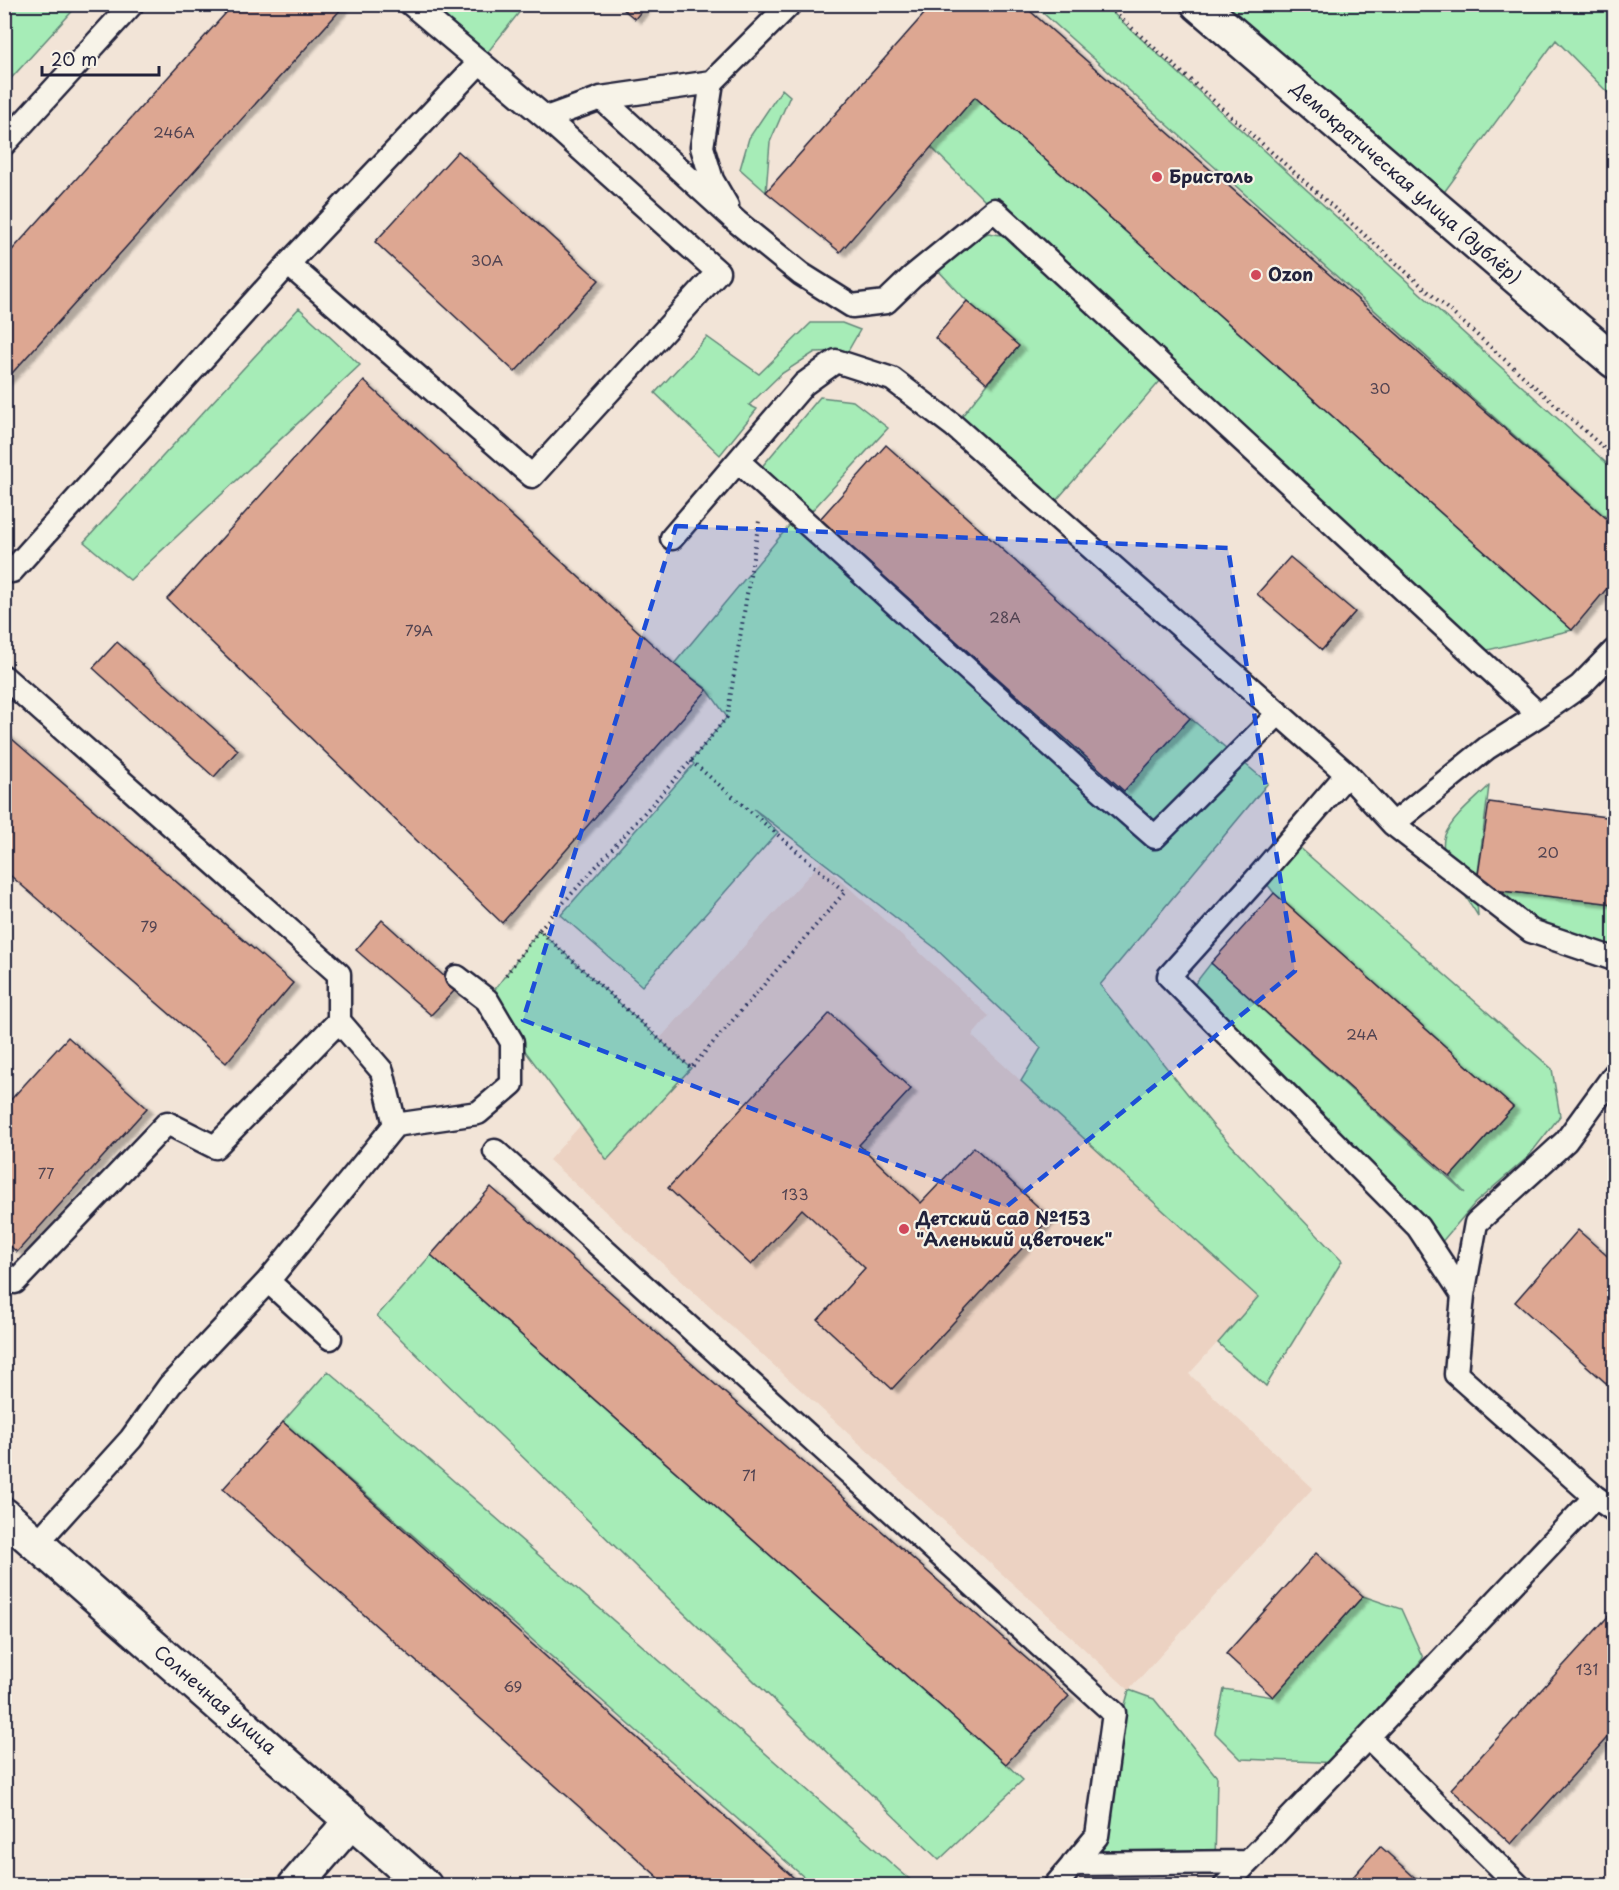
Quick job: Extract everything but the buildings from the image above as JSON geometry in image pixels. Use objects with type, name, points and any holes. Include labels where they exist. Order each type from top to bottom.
[{"type":"street","name":"Демократическая улица (дублёр)","points":[[1198,4],[1614,361]]},
{"type":"street","name":"Солнечная улица","points":[[4,1515],[425,1886]]},
{"type":"street","points":[[295,1886],[352,1820]]},
{"type":"lane","points":[[4,144],[132,4]]},
{"type":"lane","points":[[288,264],[532,476],[718,272],[546,118],[411,4]]},
{"type":"lane","points":[[737,222],[712,180],[702,147],[712,81],[780,8]]},
{"type":"lane","points":[[4,564],[12,571],[288,264],[480,62]]},
{"type":"lane","points":[[546,118],[601,98],[712,81]]},
{"type":"lane","points":[[601,98],[737,222],[801,274],[852,306],[886,302],[912,277],[994,210],[1539,715]]},
{"type":"lane","points":[[672,538],[804,384],[836,361],[892,379],[962,434],[1279,713],[1347,774],[1394,824],[1531,931],[1614,959]]},
{"type":"lane","points":[[738,461],[1155,837],[1279,713]]},
{"type":"lane","points":[[1394,824],[1487,748],[1580,686],[1614,651]]},
{"type":"lane","points":[[4,677],[339,974],[339,1021],[382,1071],[395,1125]]},
{"type":"lane","points":[[1347,774],[1169,976],[1418,1227],[1463,1295]]},
{"type":"lane","points":[[36,1544],[131,1439],[170,1385],[268,1281],[395,1125],[478,1113],[512,1084],[512,1042],[487,1000],[457,977]]},
{"type":"lane","points":[[4,1273],[15,1282],[167,1123],[215,1147],[339,1021]]},
{"type":"lane","points":[[1614,1075],[1566,1141],[1476,1223],[1463,1295],[1456,1374],[1594,1497],[1614,1510]]},
{"type":"lane","points":[[495,1151],[1114,1713],[1097,1836],[1055,1886]]},
{"type":"lane","points":[[268,1281],[330,1338]]},
{"type":"lane","points":[[1225,1886],[1594,1497]]},
{"type":"lane","points":[[1368,1737],[1519,1886]]},
{"type":"lane","points":[[1073,1864],[1246,1862]]},
{"type":"path","points":[[1105,4],[1614,457]]},
{"type":"path","points":[[487,1000],[539,930],[691,761],[727,717],[764,485]]},
{"type":"path","points":[[539,930],[691,1068],[844,892],[691,761]]},
{"type":"highlighted area","points":[[676,526],[1228,548],[1295,971],[1006,1207],[523,1020]]},
{"type":"shaded area","name":"Детский сад №153 \"Аленький цветочек\"","points":[[821,862],[989,1016],[972,1036],[1258,1298],[1189,1374],[1313,1488],[1129,1690],[549,1160]]},
{"type":"green space","points":[[419,4],[525,5],[480,62]]},
{"type":"green space","points":[[4,5],[78,5],[5,85]]},
{"type":"green space","points":[[1034,5],[1104,5],[1614,470],[1614,525]]},
{"type":"green space","points":[[1218,5],[1614,5],[1614,99],[1556,40],[1434,206]]},
{"type":"green space","points":[[782,89],[790,96],[770,142],[766,192],[740,169],[749,138]]},
{"type":"green space","points":[[975,97],[1572,630],[1471,654],[1168,372],[1048,510],[954,426],[1018,346],[967,301],[934,266],[958,249],[988,233],[1014,237],[994,210],[931,147]]},
{"type":"green space","points":[[299,308],[360,365],[130,580],[84,542]]},
{"type":"green space","points":[[811,323],[842,323],[860,330],[848,351],[815,352],[781,374],[749,405],[757,409],[720,455],[655,393],[707,337],[759,374]]},
{"type":"green space","points":[[820,397],[853,401],[888,428],[806,517],[820,519],[1124,791],[1190,718],[1268,783],[1100,985],[1215,1128],[1342,1261],[1266,1386],[1218,1343],[1258,1297],[1021,1081],[1041,1048],[934,947],[754,809],[778,832],[642,986],[561,915],[694,764],[691,761],[727,717],[707,689],[674,664],[798,515],[755,475]]},
{"type":"green space","points":[[1489,786],[1476,888],[1614,904],[1614,949],[1542,934],[1476,889],[1478,916],[1454,877],[1443,844],[1445,835],[1454,821]]},
{"type":"green space","points":[[1290,839],[1552,1069],[1560,1116],[1528,1157],[1475,1203],[1434,1251],[1187,994],[1211,963],[1465,1193],[1450,1177],[1513,1107],[1274,893],[1260,875]]},
{"type":"green space","points":[[539,930],[691,1068],[607,1160],[487,1000]]},
{"type":"green space","points":[[431,1255],[1023,1780],[939,1860],[377,1316]]},
{"type":"green space","points":[[328,1371],[916,1885],[813,1885],[283,1422]]},
{"type":"green space","points":[[1363,1596],[1401,1609],[1423,1658],[1342,1763],[1241,1759],[1215,1733],[1224,1689],[1273,1697]]},
{"type":"green space","points":[[1129,1690],[1154,1699],[1217,1777],[1215,1862],[1073,1864],[1097,1836],[1104,1783]]},
{"type":"place","name":"Бристоль","points":[[1157,177]]},
{"type":"place","name":"Ozon","points":[[1256,275]]},
{"type":"place","name":"Детский сад №153 \"Аленький цветочек\"","points":[[904,1229]]}]
